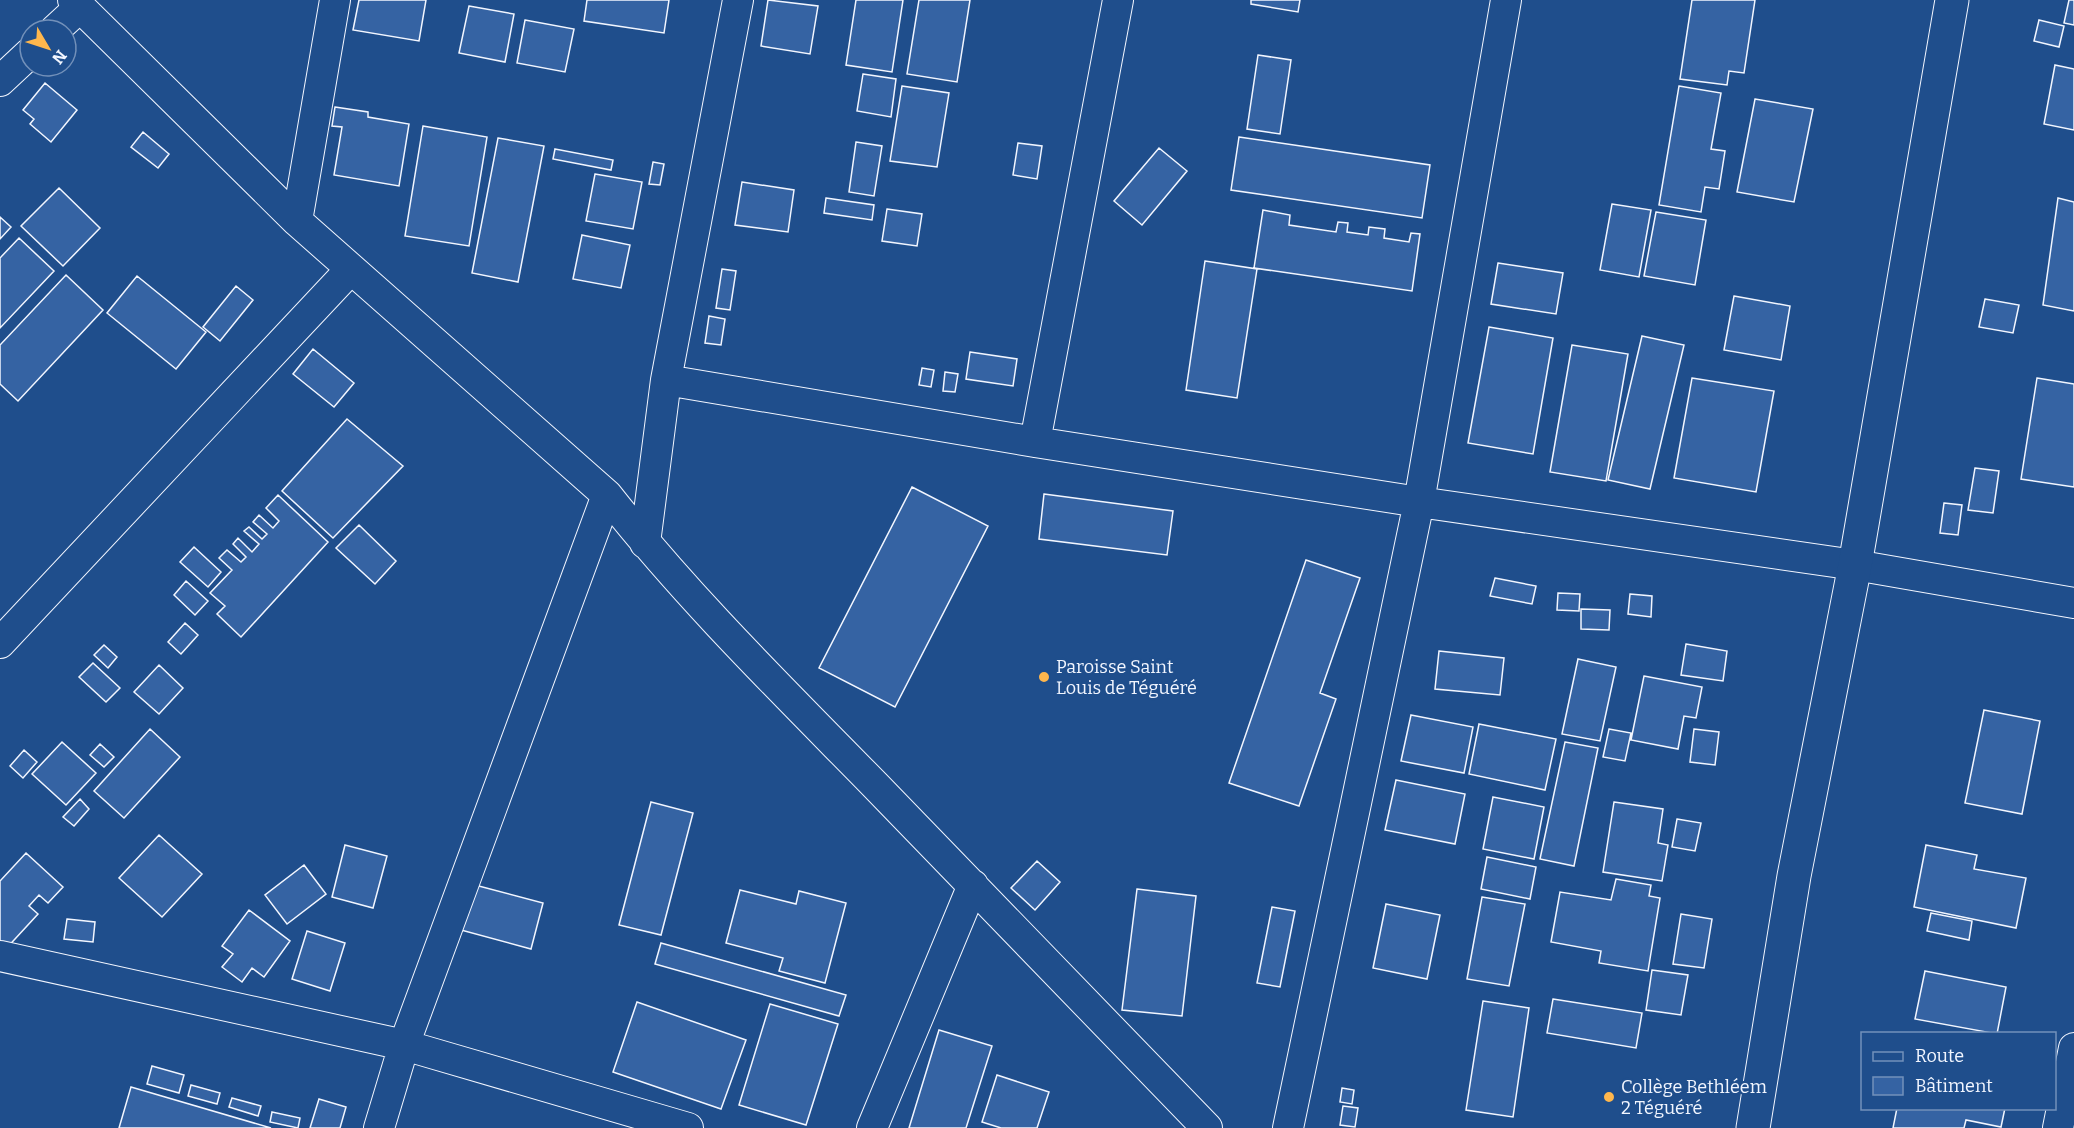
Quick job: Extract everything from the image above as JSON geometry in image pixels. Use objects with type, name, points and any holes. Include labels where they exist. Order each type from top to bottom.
[{"type":"street","points":[[297,221],[335,0]]},
{"type":"street","points":[[645,543],[666,380],[738,0]]},
{"type":"street","points":[[1035,442],[1118,0]]},
{"type":"street","points":[[1288,1128],[1419,502],[1506,0]]},
{"type":"street","points":[[1754,1128],[1794,876],[1855,565],[1952,0]]},
{"type":"street","points":[[65,18],[76,4],[297,221],[607,495],[645,543],[754,662],[1207,1128]]},
{"type":"street","points":[[0,81],[18,64]]},
{"type":"street","points":[[0,644],[351,269]]},
{"type":"street","points":[[666,380],[1035,442],[1419,502],[1855,565],[2074,603]]},
{"type":"street","points":[[379,1128],[404,1045],[607,495]]},
{"type":"street","points":[[872,1128],[973,885]]},
{"type":"street","points":[[0,956],[404,1045],[688,1128]]},
{"type":"street","points":[[2065,1118],[2074,1048]]},
{"type":"building","points":[[359,0],[426,0],[419,41],[353,30]]},
{"type":"building","points":[[587,0],[669,0],[664,33],[584,21]]},
{"type":"building","points":[[768,0],[818,6],[810,54],[761,46]]},
{"type":"building","points":[[856,0],[903,0],[892,72],[846,65]]},
{"type":"building","points":[[919,0],[970,0],[957,82],[907,74]]},
{"type":"building","points":[[1251,0],[1300,0],[1298,12],[1251,4]]},
{"type":"building","points":[[1692,0],[1755,0],[1744,73],[1729,71],[1727,85],[1680,79]]},
{"type":"building","points":[[2069,0],[2074,0],[2074,25],[2064,23]]},
{"type":"building","points":[[469,6],[514,14],[505,62],[459,53]]},
{"type":"building","points":[[525,20],[574,29],[565,72],[517,63]]},
{"type":"building","points":[[2039,20],[2064,26],[2059,47],[2034,41]]},
{"type":"building","points":[[1258,55],[1291,60],[1280,134],[1247,129]]},
{"type":"building","points":[[2055,65],[2074,69],[2074,130],[2044,124]]},
{"type":"building","points":[[863,74],[896,79],[891,117],[857,111]]},
{"type":"building","points":[[45,83],[77,110],[51,142],[30,124],[34,119],[23,110]]},
{"type":"building","points":[[902,86],[949,93],[937,167],[890,161]]},
{"type":"building","points":[[1679,86],[1721,93],[1711,149],[1725,151],[1719,189],[1705,187],[1701,212],[1659,205]]},
{"type":"building","points":[[1755,99],[1813,109],[1794,202],[1737,192]]},
{"type":"building","points":[[335,107],[368,112],[368,117],[409,124],[399,186],[334,175],[342,127],[332,126]]},
{"type":"building","points":[[423,126],[487,137],[469,246],[405,236]]},
{"type":"building","points":[[143,132],[169,154],[158,168],[131,147]]},
{"type":"building","points":[[1239,137],[1430,165],[1422,218],[1231,190]]},
{"type":"building","points":[[498,138],[544,146],[518,282],[472,273]]},
{"type":"building","points":[[856,142],[882,146],[874,196],[849,192]]},
{"type":"building","points":[[1018,143],[1042,146],[1037,179],[1013,175]]},
{"type":"building","points":[[1159,148],[1187,171],[1142,225],[1114,201]]},
{"type":"building","points":[[555,149],[613,160],[611,170],[553,159]]},
{"type":"building","points":[[653,162],[664,164],[660,185],[649,184]]},
{"type":"building","points":[[595,174],[642,182],[633,229],[586,221]]},
{"type":"building","points":[[742,182],[794,190],[788,232],[735,225]]},
{"type":"building","points":[[59,188],[100,228],[63,266],[21,226]]},
{"type":"building","points":[[826,198],[874,205],[872,220],[824,213]]},
{"type":"building","points":[[2058,198],[2074,202],[2074,311],[2043,305]]},
{"type":"building","points":[[1612,204],[1651,210],[1639,277],[1600,270]]},
{"type":"building","points":[[887,209],[922,214],[917,246],[882,241]]},
{"type":"building","points":[[1263,210],[1290,215],[1289,225],[1336,232],[1338,222],[1348,223],[1347,232],[1368,235],[1369,227],[1385,229],[1384,238],[1409,242],[1411,233],[1420,234],[1412,291],[1254,268]]},
{"type":"building","points":[[1656,212],[1706,220],[1695,285],[1644,276]]},
{"type":"building","points":[[0,217],[11,227],[0,239]]},
{"type":"building","points":[[582,235],[630,245],[621,288],[573,279]]},
{"type":"building","points":[[19,238],[54,271],[0,328],[0,258]]},
{"type":"building","points":[[1205,261],[1257,269],[1237,398],[1186,390]]},
{"type":"building","points":[[1498,263],[1563,273],[1556,314],[1491,304]]},
{"type":"building","points":[[722,269],[736,271],[730,310],[716,308]]},
{"type":"building","points":[[66,275],[103,310],[18,401],[0,384],[0,345]]},
{"type":"building","points":[[137,276],[206,332],[176,369],[107,313]]},
{"type":"building","points":[[236,286],[253,300],[220,341],[203,327]]},
{"type":"building","points":[[1734,296],[1790,306],[1781,360],[1724,350]]},
{"type":"building","points":[[1985,299],[2019,305],[2013,333],[1979,327]]},
{"type":"building","points":[[709,316],[725,319],[721,345],[705,343]]},
{"type":"building","points":[[1489,327],[1553,338],[1533,454],[1468,443]]},
{"type":"building","points":[[1642,336],[1684,345],[1650,489],[1608,480]]},
{"type":"building","points":[[1572,345],[1628,354],[1606,481],[1550,472]]},
{"type":"building","points":[[313,349],[354,383],[334,407],[293,374]]},
{"type":"building","points":[[970,352],[1017,359],[1013,386],[966,379]]},
{"type":"building","points":[[922,368],[934,370],[931,387],[919,385]]},
{"type":"building","points":[[945,372],[958,374],[955,392],[943,391]]},
{"type":"building","points":[[1692,378],[1774,391],[1756,492],[1674,478]]},
{"type":"building","points":[[2037,378],[2074,384],[2074,487],[2021,479]]},
{"type":"building","points":[[347,419],[403,466],[333,538],[282,491]]},
{"type":"building","points":[[1975,468],[1999,471],[1993,513],[1968,510]]},
{"type":"building","points":[[912,487],[988,526],[895,707],[819,668]]},
{"type":"building","points":[[1044,494],[1173,511],[1167,555],[1039,539]]},
{"type":"building","points":[[278,495],[328,542],[241,637],[217,614],[225,606],[210,593],[232,570],[219,558],[227,550],[241,562],[246,557],[233,544],[238,538],[252,552],[259,544],[244,531],[249,527],[262,539],[267,534],[253,522],[259,515],[273,528],[279,521],[266,508]]},
{"type":"building","points":[[1944,503],[1962,505],[1958,535],[1940,533]]},
{"type":"building","points":[[359,525],[396,561],[375,584],[336,548]]},
{"type":"building","points":[[194,547],[221,572],[208,587],[180,562]]},
{"type":"building","points":[[1306,560],[1360,578],[1320,693],[1336,699],[1299,806],[1229,783]]},
{"type":"building","points":[[1495,578],[1536,586],[1532,604],[1490,596]]},
{"type":"building","points":[[186,581],[208,601],[195,615],[174,595]]},
{"type":"building","points":[[1558,593],[1580,594],[1579,611],[1557,610]]},
{"type":"building","points":[[1630,594],[1652,596],[1651,617],[1628,614]]},
{"type":"building","points":[[1581,609],[1610,610],[1609,630],[1581,629]]},
{"type":"building","points":[[185,623],[198,635],[181,654],[168,642]]},
{"type":"building","points":[[1686,644],[1727,651],[1723,681],[1681,675]]},
{"type":"building","points":[[104,645],[117,657],[108,668],[94,655]]},
{"type":"building","points":[[1439,651],[1504,658],[1500,695],[1435,689]]},
{"type":"building","points":[[1578,659],[1616,667],[1600,741],[1562,734]]},
{"type":"building","points":[[93,663],[120,688],[106,702],[79,677]]},
{"type":"building","points":[[159,665],[183,688],[159,714],[134,692]]},
{"type":"building","points":[[1644,676],[1702,687],[1696,718],[1684,716],[1678,749],[1631,740]]},
{"type":"building","points":[[1984,710],[2040,721],[2022,814],[1965,803]]},
{"type":"building","points":[[1411,715],[1473,727],[1464,773],[1401,761]]},
{"type":"building","points":[[1479,724],[1556,739],[1545,790],[1469,774]]},
{"type":"building","points":[[150,729],[180,757],[124,818],[94,791]]},
{"type":"building","points":[[1609,729],[1631,733],[1625,761],[1603,757]]},
{"type":"building","points":[[1694,729],[1719,732],[1715,765],[1690,762]]},
{"type":"building","points":[[62,742],[96,773],[66,805],[32,774]]},
{"type":"building","points":[[1565,742],[1598,748],[1574,866],[1540,859]]},
{"type":"building","points":[[100,744],[114,757],[104,767],[90,755]]},
{"type":"building","points":[[24,750],[37,762],[23,778],[10,766]]},
{"type":"building","points":[[1396,780],[1465,794],[1455,844],[1385,830]]},
{"type":"building","points":[[1493,797],[1544,807],[1534,859],[1483,849]]},
{"type":"building","points":[[80,799],[89,809],[74,826],[63,817]]},
{"type":"building","points":[[651,802],[693,813],[661,935],[619,925]]},
{"type":"building","points":[[1614,802],[1663,809],[1658,843],[1668,845],[1662,881],[1603,872]]},
{"type":"building","points":[[1677,819],[1701,823],[1695,851],[1672,847]]},
{"type":"building","points":[[159,835],[202,874],[162,917],[119,878]]},
{"type":"building","points":[[345,845],[387,856],[373,908],[332,897]]},
{"type":"building","points":[[1926,845],[1977,855],[1974,869],[2026,878],[2016,928],[1914,907]]},
{"type":"building","points":[[26,853],[63,887],[48,903],[39,895],[29,906],[38,914],[3,952],[0,950],[0,881]]},
{"type":"building","points":[[1487,857],[1536,867],[1530,899],[1481,889]]},
{"type":"building","points":[[1037,861],[1060,882],[1035,910],[1011,888]]},
{"type":"building","points":[[304,865],[326,894],[287,924],[265,895]]},
{"type":"building","points":[[1616,879],[1651,885],[1649,896],[1660,898],[1648,971],[1599,963],[1601,951],[1551,942],[1560,892],[1611,900]]},
{"type":"building","points":[[475,885],[543,903],[531,949],[461,930]]},
{"type":"building","points":[[1137,889],[1196,896],[1182,1016],[1122,1010]]},
{"type":"building","points":[[740,890],[796,904],[799,891],[846,903],[825,983],[779,971],[783,958],[726,943]]},
{"type":"building","points":[[1482,897],[1525,904],[1509,986],[1467,979]]},
{"type":"building","points":[[1386,904],[1440,915],[1427,979],[1373,968]]},
{"type":"building","points":[[1272,907],[1295,911],[1280,987],[1257,983]]},
{"type":"building","points":[[249,910],[290,941],[264,977],[252,968],[242,982],[222,967],[233,954],[222,946]]},
{"type":"building","points":[[1931,913],[1972,921],[1969,940],[1927,931]]},
{"type":"building","points":[[1681,914],[1712,919],[1704,968],[1673,964]]},
{"type":"building","points":[[67,919],[95,922],[93,942],[64,939]]},
{"type":"building","points":[[307,931],[345,943],[330,991],[292,979]]},
{"type":"building","points":[[661,943],[846,995],[839,1016],[655,964]]},
{"type":"building","points":[[1652,970],[1688,975],[1681,1015],[1646,1010]]},
{"type":"building","points":[[1925,971],[2006,987],[1997,1032],[1915,1019]]},
{"type":"building","points":[[1553,999],[1642,1013],[1636,1048],[1547,1033]]},
{"type":"building","points":[[1483,1001],[1529,1008],[1513,1117],[1466,1110]]},
{"type":"building","points":[[637,1002],[746,1040],[721,1109],[613,1072]]},
{"type":"building","points":[[770,1004],[838,1024],[806,1125],[739,1105]]},
{"type":"building","points":[[939,1030],[992,1046],[966,1128],[909,1128]]},
{"type":"building","points":[[152,1066],[184,1075],[179,1093],[147,1084]]},
{"type":"building","points":[[997,1075],[1049,1092],[1037,1128],[1001,1128],[982,1122]]},
{"type":"building","points":[[191,1085],[220,1093],[217,1104],[188,1096]]},
{"type":"building","points":[[131,1087],[271,1128],[119,1128]]},
{"type":"building","points":[[1342,1088],[1354,1090],[1352,1104],[1340,1102]]},
{"type":"building","points":[[232,1098],[261,1106],[258,1116],[229,1107]]},
{"type":"building","points":[[319,1099],[346,1107],[340,1128],[310,1128]]},
{"type":"building","points":[[1343,1106],[1358,1108],[1355,1127],[1340,1125]]},
{"type":"building","points":[[1897,1110],[2005,1110],[2001,1127],[1966,1120],[1964,1128],[1893,1128]]},
{"type":"building","points":[[272,1112],[300,1118],[298,1128],[270,1122]]},
{"type":"place","name":"Paroisse Saint Louis de Téguéré","points":[[1044,677]]},
{"type":"place","name":"Collège Bethléem 2 Téguéré","points":[[1609,1097]]}]
